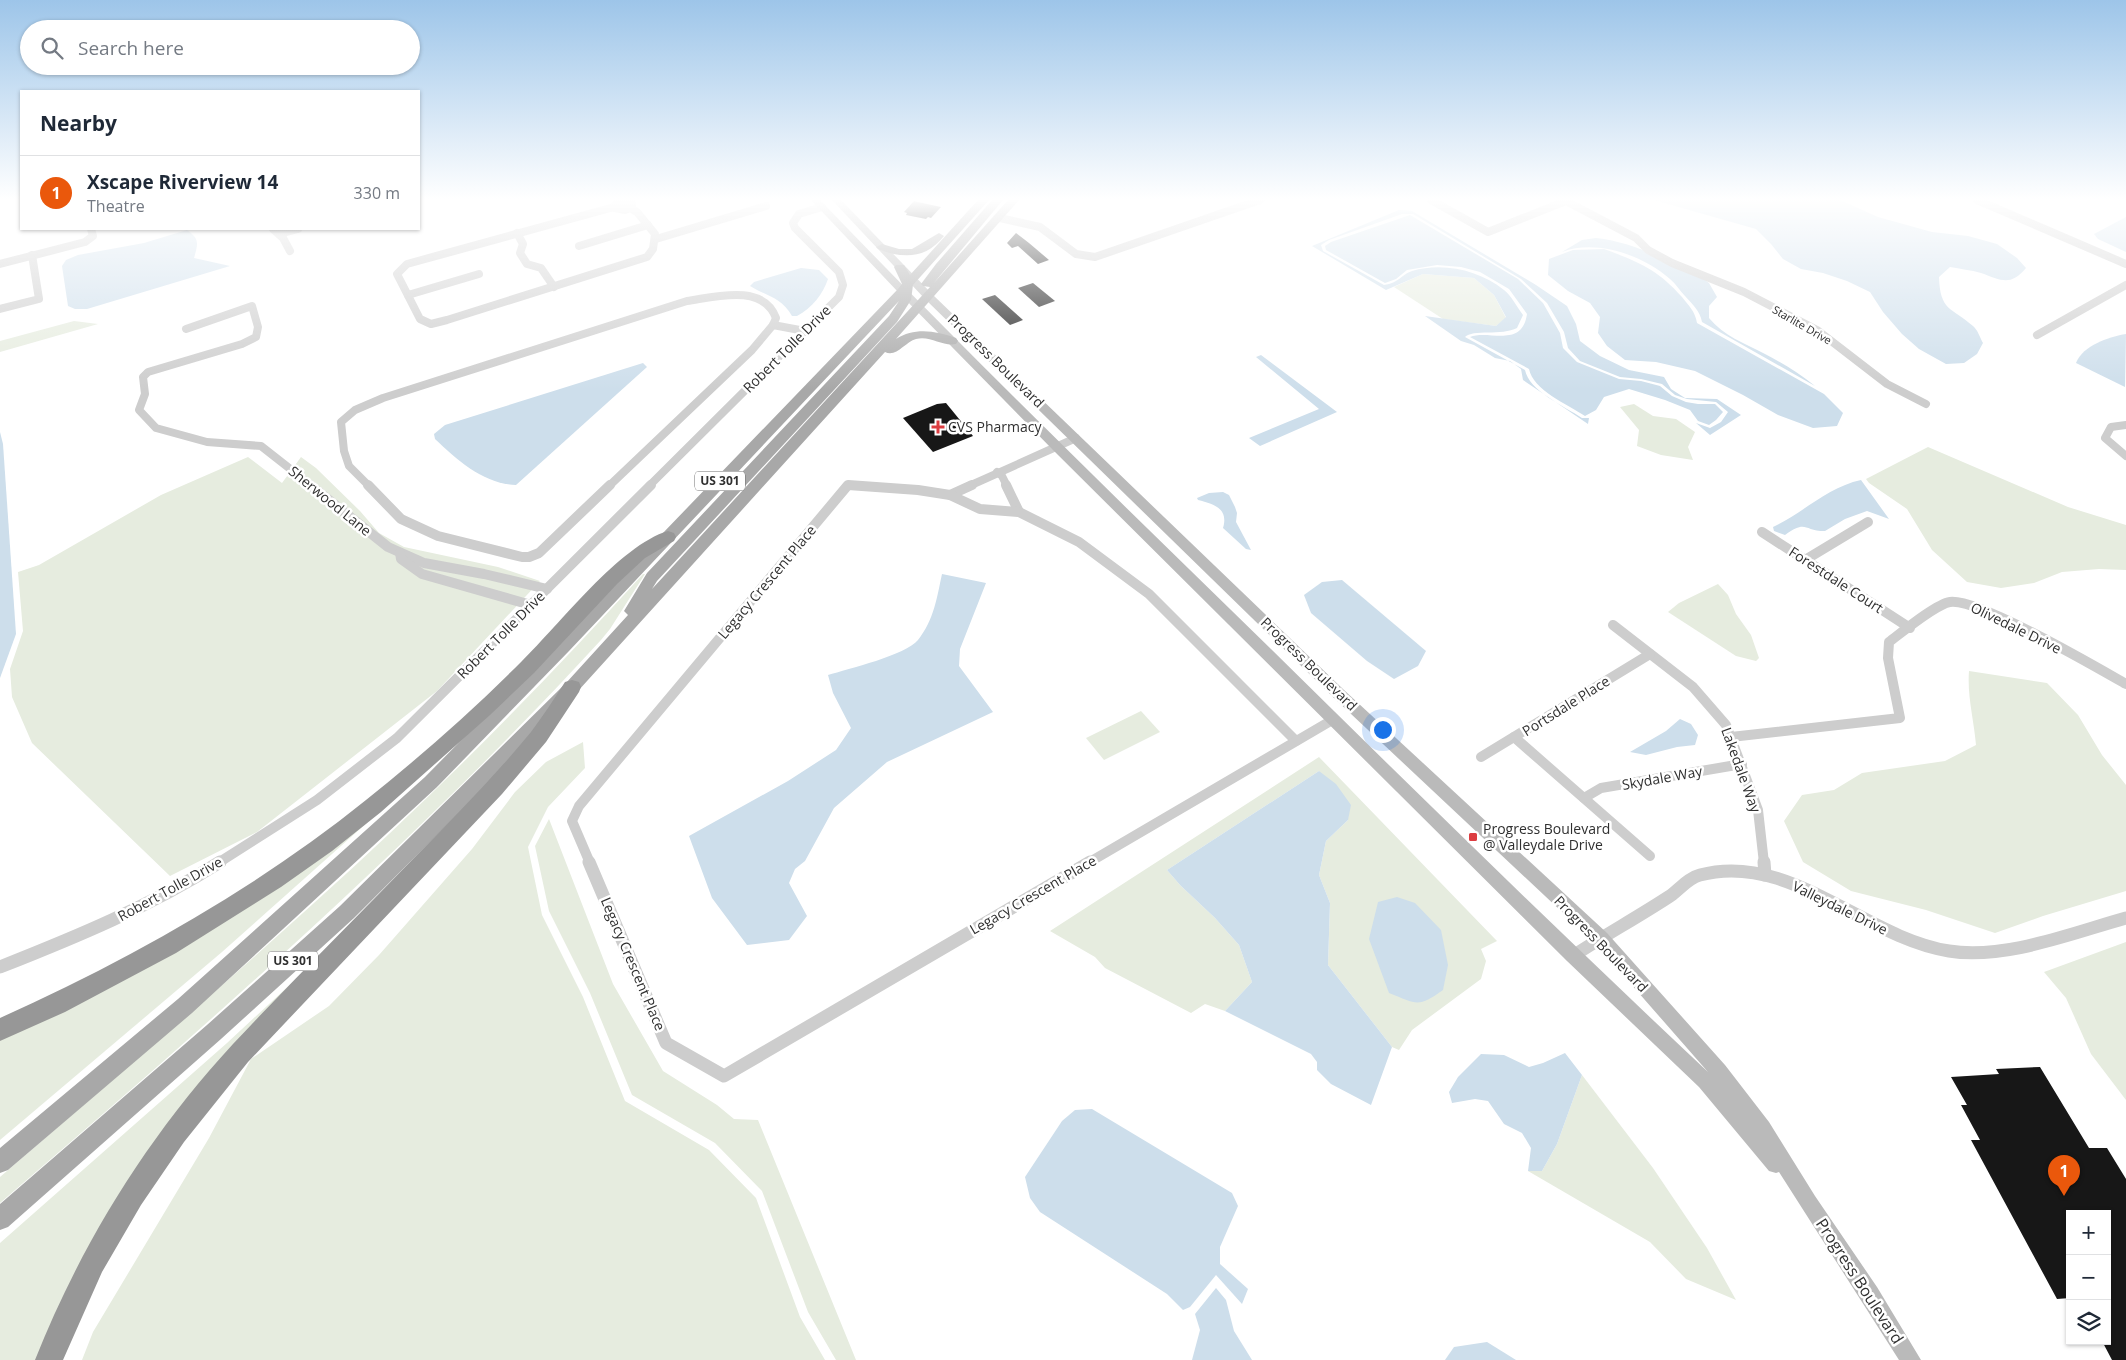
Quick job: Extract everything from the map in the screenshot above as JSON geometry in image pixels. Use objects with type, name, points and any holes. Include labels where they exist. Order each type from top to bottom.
[{"type":"highway","points":[[0,1030],[47,1010],[149,958],[261,890],[343,831],[420,766],[534,661],[637,555],[668,536]]},
{"type":"highway","points":[[48,1360],[93,1263],[132,1196],[175,1133],[240,1054],[495,788],[539,736],[572,688]]},
{"type":"main road","points":[[882,263],[907,287],[926,294],[942,263]]},
{"type":"main road","points":[[616,639],[652,577],[891,321],[907,287],[900,267],[897,263]]},
{"type":"main road","name":"US 301","points":[[0,1162],[185,1006],[431,782],[928,263]]},
{"type":"main road","name":"US 301","points":[[0,1219],[214,1032],[346,912],[457,804],[572,688],[919,307],[926,294],[956,263]]},
{"type":"main road","name":"Progress Boulevard","points":[[907,287],[919,307],[1057,447],[1573,956],[1705,1081],[1750,1131],[1808,1203]]},
{"type":"main road","name":"Progress Boulevard","points":[[926,294],[1339,694],[1600,938],[1724,1078],[1763,1128],[1808,1203],[1870,1294],[1911,1360]]},
{"type":"main road","points":[[742,501],[776,478],[902,339],[921,334],[942,337],[952,341]]},
{"type":"main road","points":[[1080,469],[1092,474],[1162,542],[1181,555],[1212,586],[1237,595]]},
{"type":"main road","points":[[1334,720],[1341,705],[1339,694]]},
{"type":"street","points":[[0,309],[39,299],[33,263]]},
{"type":"street","points":[[409,263],[397,274],[420,319],[431,324],[627,263]]},
{"type":"street","points":[[528,263],[542,268],[554,287]]},
{"type":"street","name":"Robert Tolle Drive","points":[[0,967],[102,926],[195,878],[317,800],[397,738],[838,297],[843,289],[842,281],[839,272],[831,263]]},
{"type":"street","name":"Starlite Drive","points":[[1673,263],[1744,292],[1817,330],[1887,384],[1926,404]]},
{"type":"street","points":[[408,295],[479,274]]},
{"type":"street","points":[[2037,334],[2126,285]]},
{"type":"street","points":[[735,294],[754,297],[768,303],[775,312],[774,325],[752,350],[539,553],[529,557],[522,557],[438,536],[401,519],[349,466],[344,450],[341,422],[356,410],[383,398],[687,302],[735,294]]},
{"type":"street","name":"Sherwood Lane","points":[[186,329],[252,306],[258,327],[256,337],[242,344],[148,372],[143,378],[145,394],[139,410],[156,428],[206,442],[261,446],[388,547],[407,554],[424,564],[484,574],[547,589]]},
{"type":"street","points":[[774,325],[805,332]]},
{"type":"street","points":[[2126,425],[2111,427],[2105,438],[2126,456]]},
{"type":"street","points":[[950,495],[1076,438]]},
{"type":"street","points":[[998,472],[1002,476],[1019,512]]},
{"type":"street","name":"Legacy Crescent Place","points":[[1296,741],[1149,594],[1079,542],[1019,512],[980,509],[950,495],[918,490],[848,485],[580,806],[572,821],[666,1043],[724,1076],[1334,720]]},
{"type":"street","points":[[1805,560],[1868,522]]},
{"type":"street","name":"Forestdale Court","points":[[1762,532],[1910,628]]},
{"type":"street","name":"Sherwood Lane","points":[[400,553],[401,559],[422,574],[531,605]]},
{"type":"street","name":"Olivedale Drive","points":[[1731,737],[1900,718],[1888,649],[1889,642],[1942,604],[1952,602],[1962,602],[2001,618],[2126,684]]},
{"type":"street","name":"Lakedale Way","points":[[1614,625],[1692,687],[1726,725],[1758,810],[1765,875]]},
{"type":"street","name":"Portsdale Place","points":[[1481,757],[1650,654]]},
{"type":"street","points":[[1514,737],[1650,856]]},
{"type":"street","name":"Skydale Way","points":[[1584,798],[1601,788],[1742,764]]},
{"type":"street","name":"Valleydale Drive","points":[[1573,956],[1697,876],[1725,870],[1744,870],[1802,887],[1904,939],[1930,948],[1951,952],[2017,948],[2126,918]]},
{"type":"shaded area","points":[[1423,274],[1474,278],[1494,295],[1506,318],[1496,326],[1443,319],[1394,287]]},
{"type":"shaded area","points":[[74,321],[98,324],[0,352],[0,341]]},
{"type":"shaded area","points":[[1634,404],[1653,416],[1676,419],[1695,432],[1688,447],[1693,460],[1661,455],[1637,446],[1639,430],[1620,407]]},
{"type":"shaded area","points":[[1928,447],[2068,507],[2126,525],[2126,570],[2099,569],[2062,572],[2034,583],[2001,588],[1967,582],[1932,550],[1907,509],[1866,479]]},
{"type":"shaded area","points":[[248,457],[282,483],[301,457],[316,468],[360,511],[379,533],[404,547],[498,567],[540,581],[437,691],[257,832],[170,876],[32,743],[12,697],[10,669],[23,631],[18,572],[39,565],[161,495]]},
{"type":"shaded area","points":[[645,574],[601,640],[458,788],[384,860],[233,1000],[0,1203],[0,1177],[236,973],[357,864],[483,743]]},
{"type":"shaded area","points":[[1718,584],[1728,595],[1736,614],[1751,635],[1759,658],[1756,661],[1736,656],[1668,612],[1679,603]]},
{"type":"shaded area","points":[[1969,671],[2047,683],[2078,715],[2102,755],[2126,785],[2126,891],[2043,916],[1995,933],[1926,910],[1851,891],[1803,862],[1784,821],[1802,795],[1834,790],[1862,773],[1945,761],[1976,745],[1970,699]]},
{"type":"shaded area","points":[[1141,711],[1160,732],[1104,760],[1086,738]]},
{"type":"shaded area","points":[[583,742],[585,768],[548,807],[528,847],[542,915],[583,997],[625,1101],[709,1150],[756,1198],[800,1317],[825,1360],[82,1360],[93,1332],[209,1138],[251,1059],[329,1006],[379,955],[472,849],[515,792],[546,762]]},
{"type":"shaded area","points":[[1319,757],[1497,941],[1481,949],[1486,961],[1481,979],[1412,1030],[1399,1050],[1392,1047],[1328,965],[1330,903],[1319,875],[1326,841],[1348,820],[1319,771],[1167,870],[1239,945],[1252,982],[1225,1011],[1205,1004],[1191,1013],[1105,968],[1095,957],[1050,931]]},
{"type":"shaded area","points":[[549,819],[613,984],[663,1071],[717,1105],[734,1119],[758,1120],[856,1360],[836,1360],[808,1312],[762,1191],[715,1143],[632,1095],[590,993],[549,911],[535,846]]},
{"type":"shaded area","points":[[369,821],[222,952],[0,1140],[0,1038]]},
{"type":"shaded area","points":[[352,927],[209,1081],[40,1360],[0,1360],[0,1243],[227,1043]]},
{"type":"shaded area","points":[[2126,942],[2126,1100],[2091,1054],[2066,998],[2044,972]]},
{"type":"shaded area","points":[[1582,1075],[1653,1168],[1707,1248],[1736,1300],[1686,1279],[1650,1242],[1528,1171],[1542,1171],[1557,1144]]},
{"type":"water","points":[[64,263],[219,263],[230,266],[87,309],[75,309],[68,306],[62,266]]},
{"type":"water","points":[[1341,263],[1345,263],[1384,285],[1412,271],[1436,267],[1472,273],[1494,283],[1509,295],[1523,315],[1517,328],[1504,332],[1474,333],[1465,337],[1508,361],[1495,358],[1474,345],[1461,341],[1425,316],[1496,326],[1506,317],[1494,295],[1474,278],[1423,274],[1386,290]]},
{"type":"water","points":[[1350,263],[1492,263],[1518,279],[1543,303],[1560,333],[1563,348],[1577,362],[1619,379],[1641,381],[1660,386],[1672,396],[1686,402],[1715,404],[1723,412],[1709,425],[1698,421],[1690,410],[1629,389],[1604,397],[1596,410],[1585,416],[1544,390],[1532,377],[1529,369],[1470,337],[1477,335],[1512,335],[1524,325],[1527,314],[1509,289],[1480,272],[1461,267],[1437,265],[1407,270],[1396,279],[1385,283]]},
{"type":"water","points":[[1495,263],[1500,263],[1567,306],[1576,324],[1580,341],[1600,356],[1629,370],[1664,377],[1671,389],[1685,398],[1717,399],[1741,415],[1710,435],[1696,423],[1710,428],[1721,422],[1728,412],[1716,402],[1687,399],[1675,395],[1662,384],[1620,377],[1580,361],[1568,348],[1564,332],[1547,303],[1521,279]]},
{"type":"water","points":[[1549,263],[1638,263],[1647,267],[1673,287],[1682,297],[1695,315],[1697,323],[1824,394],[1843,413],[1837,426],[1813,428],[1778,415],[1695,371],[1656,362],[1625,360],[1607,346],[1598,333],[1600,317],[1590,303],[1568,291],[1548,275]]},
{"type":"water","points":[[1648,263],[1672,263],[1701,277],[1709,283],[1717,297],[1709,306],[1709,318],[1721,330],[1790,368],[1815,386],[1702,322],[1696,308],[1674,283]]},
{"type":"water","points":[[1791,263],[2022,263],[2026,268],[2010,280],[2000,280],[1977,272],[1950,267],[1939,277],[1944,302],[1975,328],[1983,343],[1977,354],[1964,363],[1946,364],[1919,349],[1902,334],[1883,312],[1870,292],[1847,281],[1823,273],[1801,269]]},
{"type":"water","points":[[801,268],[819,270],[828,279],[816,300],[797,316],[792,316],[778,301],[750,286],[754,282]]},
{"type":"water","points":[[2126,334],[2125,387],[2076,363],[2084,351],[2090,347],[2112,337]]},
{"type":"water","points":[[1261,355],[1337,412],[1260,446],[1249,438],[1319,409],[1256,357]]},
{"type":"water","points":[[643,363],[647,367],[516,485],[504,484],[482,476],[462,463],[435,439],[434,434],[445,425]]},
{"type":"water","points":[[1514,364],[1525,370],[1533,385],[1544,394],[1523,380],[1521,369]]},
{"type":"water","points":[[1557,403],[1582,418],[1589,418],[1588,424]]},
{"type":"water","points":[[0,432],[3,444],[16,634],[0,678]]},
{"type":"water","points":[[1861,480],[1889,519],[1867,511],[1845,519],[1825,531],[1802,527],[1792,530],[1785,535],[1774,531],[1773,527],[1827,494],[1849,483]]},
{"type":"water","points":[[1223,492],[1229,495],[1235,507],[1237,513],[1236,522],[1251,550],[1246,549],[1223,528],[1224,516],[1222,511],[1214,505],[1197,498],[1209,493]]},
{"type":"water","points":[[942,574],[986,583],[960,649],[959,666],[993,712],[887,762],[834,808],[805,861],[795,869],[789,883],[807,916],[789,940],[747,945],[712,898],[689,836],[788,781],[836,750],[851,728],[833,693],[828,675],[890,656],[912,646],[928,624]]},
{"type":"water","points":[[1342,580],[1426,651],[1418,666],[1394,679],[1367,661],[1311,613],[1304,595],[1322,582]]},
{"type":"water","points":[[1680,719],[1691,724],[1698,735],[1695,745],[1677,747],[1646,755],[1630,752],[1666,731]]},
{"type":"water","points":[[1319,771],[1336,784],[1351,805],[1348,820],[1326,841],[1319,875],[1330,903],[1328,965],[1392,1047],[1371,1105],[1331,1084],[1317,1070],[1317,1062],[1311,1054],[1225,1011],[1252,982],[1239,945],[1167,870]]},
{"type":"water","points":[[1397,897],[1415,903],[1441,930],[1448,965],[1443,990],[1422,1002],[1412,1002],[1389,993],[1369,939],[1378,902]]},
{"type":"water","points":[[1565,1053],[1582,1075],[1557,1144],[1542,1171],[1528,1171],[1531,1148],[1522,1133],[1504,1124],[1488,1101],[1475,1099],[1452,1103],[1449,1092],[1458,1077],[1481,1054],[1504,1055],[1529,1067]]},
{"type":"water","points":[[1092,1109],[1232,1193],[1238,1206],[1220,1247],[1220,1264],[1248,1289],[1242,1304],[1216,1275],[1190,1307],[1183,1310],[1167,1294],[1040,1212],[1030,1198],[1025,1177],[1062,1121],[1075,1110]]},
{"type":"water","points":[[1216,1288],[1226,1300],[1234,1331],[1252,1360],[1192,1360],[1200,1330],[1195,1314]]},
{"type":"water","points":[[1487,1342],[1516,1360],[1445,1360],[1454,1347]]},
{"type":"building","points":[[1033,283],[1055,301],[1039,307],[1018,288]]},
{"type":"building","points":[[995,295],[1023,320],[1010,325],[982,299]]},
{"type":"building","name":"CVS Pharmacy","points":[[946,403],[973,436],[933,452],[903,418],[937,404]]},
{"type":"building","points":[[2040,1067],[2089,1148],[2107,1148],[2126,1179],[2126,1360],[2112,1360],[2104,1345],[2111,1345],[2111,1210],[2066,1210],[2066,1298],[2057,1299],[1971,1140],[1980,1140],[1961,1105],[1967,1105],[1951,1077],[1999,1074],[1996,1069]]},
{"type":"place","name":"CVS Pharmacy","points":[[938,427]]},
{"type":"place","name":"Progress Boulevard @ Valleydale Drive","points":[[1473,837]]},
{"type":"place","name":"Xscape Riverview 14","points":[[2064,1196]]}]
